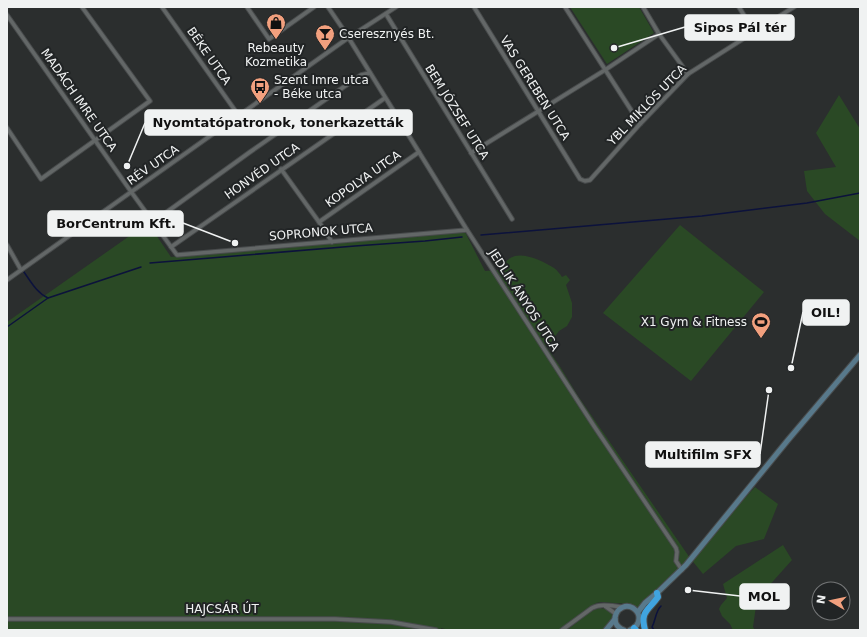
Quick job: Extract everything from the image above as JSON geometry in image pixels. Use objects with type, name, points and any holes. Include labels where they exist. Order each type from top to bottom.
[{"type":"highway","points":[[645,630],[643,624],[644,615],[658,597],[657,593]]},
{"type":"highway","points":[[638,623],[645,630]]},
{"type":"main road","points":[[636,610],[682,570],[788,440],[860,355]]},
{"type":"main road","points":[[606,630],[615,617],[617,611],[625,606],[630,606],[636,610],[639,616],[638,623],[633,629]]},
{"type":"main road","points":[[615,617],[615,622],[620,630]]},
{"type":"street","points":[[7,128],[41,179],[150,101],[82,7]]},
{"type":"street","name":"BÉKE UTCA","points":[[162,7],[239,116]]},
{"type":"street","points":[[247,7],[269,40],[314,7]]},
{"type":"street","name":"JEDLIK ÁNYOS UTCA","points":[[328,7],[467,230],[591,421],[676,548],[676,561],[682,570]]},
{"type":"street","name":"RÉV UTCA","points":[[7,280],[132,193],[348,38],[396,7]]},
{"type":"street","name":"VAS GEREBEN UTCA","points":[[474,7],[580,179]]},
{"type":"street","points":[[565,7],[640,124]]},
{"type":"street","points":[[643,7],[659,34],[688,74]]},
{"type":"street","points":[[739,7],[754,32]]},
{"type":"street","name":"YBL MIKLÓS UTCA","points":[[580,179],[585,181],[590,180],[640,124],[688,74],[794,7]]},
{"type":"street","name":"BEM JÓZSEF UTCA","points":[[386,14],[512,219]]},
{"type":"street","name":"MADÁCH IMRE UTCA","points":[[7,15],[177,255]]},
{"type":"street","points":[[471,153],[605,70],[659,34]]},
{"type":"street","points":[[153,222],[361,75],[370,74]]},
{"type":"street","name":"HONVÉD UTCA","points":[[171,247],[385,98]]},
{"type":"street","name":"KOPOLYA UTCA","points":[[319,222],[419,152]]},
{"type":"street","points":[[281,170],[332,242]]},
{"type":"street","name":"SOPRONOK UTCA","points":[[177,255],[467,230]]},
{"type":"street","points":[[7,245],[21,270]]},
{"type":"street","points":[[562,630],[596,606],[604,605],[622,607]]},
{"type":"street","points":[[604,605],[615,617]]},
{"type":"street","name":"HAJCSÁR ÚT","points":[[7,619],[335,619],[391,622],[436,630]]},
{"type":"green space","points":[[570,7],[639,7],[654,33],[607,64]]},
{"type":"green space","points":[[839,95],[860,129],[860,241],[825,214],[807,191],[804,171],[836,167],[816,133]]},
{"type":"green space","points":[[148,223],[171,257],[465,232],[485,271],[500,270],[504,263],[512,257],[519,255],[530,257],[546,263],[555,269],[562,277],[566,275],[570,280],[566,285],[572,303],[572,317],[567,326],[559,331],[551,342],[545,345],[578,396],[690,558],[638,607],[634,609],[629,604],[596,603],[559,630],[449,630],[441,628],[441,630],[7,630],[7,322]]},
{"type":"green space","points":[[680,225],[764,292],[691,381],[603,313]]},
{"type":"green space","points":[[755,487],[778,504],[764,539],[736,546],[703,574],[690,558]]},
{"type":"green space","points":[[783,545],[792,560],[757,599],[753,627],[755,630],[733,630],[730,624],[722,616],[719,609],[727,598],[723,584]]},
{"type":"green space","points":[[600,608],[608,610],[613,617],[611,622],[604,630],[567,630],[591,611]]},
{"type":"waterway","points":[[481,235],[702,216],[807,203],[860,193]]},
{"type":"waterway","points":[[150,263],[462,237]]},
{"type":"waterway","points":[[7,327],[48,298],[141,267]]},
{"type":"waterway","points":[[24,272],[37,290],[48,298]]},
{"type":"waterway","points":[[654,630],[652,627],[661,606]]},
{"type":"place","name":"Rebeauty Kozmetika","points":[[276,40]]},
{"type":"place","name":"Sipos Pál tér","points":[[614,48]]},
{"type":"place","name":"Cseresznyés Bt.","points":[[325,51]]},
{"type":"place","name":"Szent Imre utca - Béke utca","points":[[260,104]]},
{"type":"place","name":"Nyomtatópatronok, tonerkazetták","points":[[127,166]]},
{"type":"place","name":"BorCentrum Kft.","points":[[235,243]]},
{"type":"place","name":"X1 Gym & Fitness","points":[[761,339]]},
{"type":"place","name":"OIL!","points":[[791,368]]},
{"type":"place","name":"Multifilm SFX","points":[[769,390]]},
{"type":"place","name":"MOL","points":[[688,590]]}]
